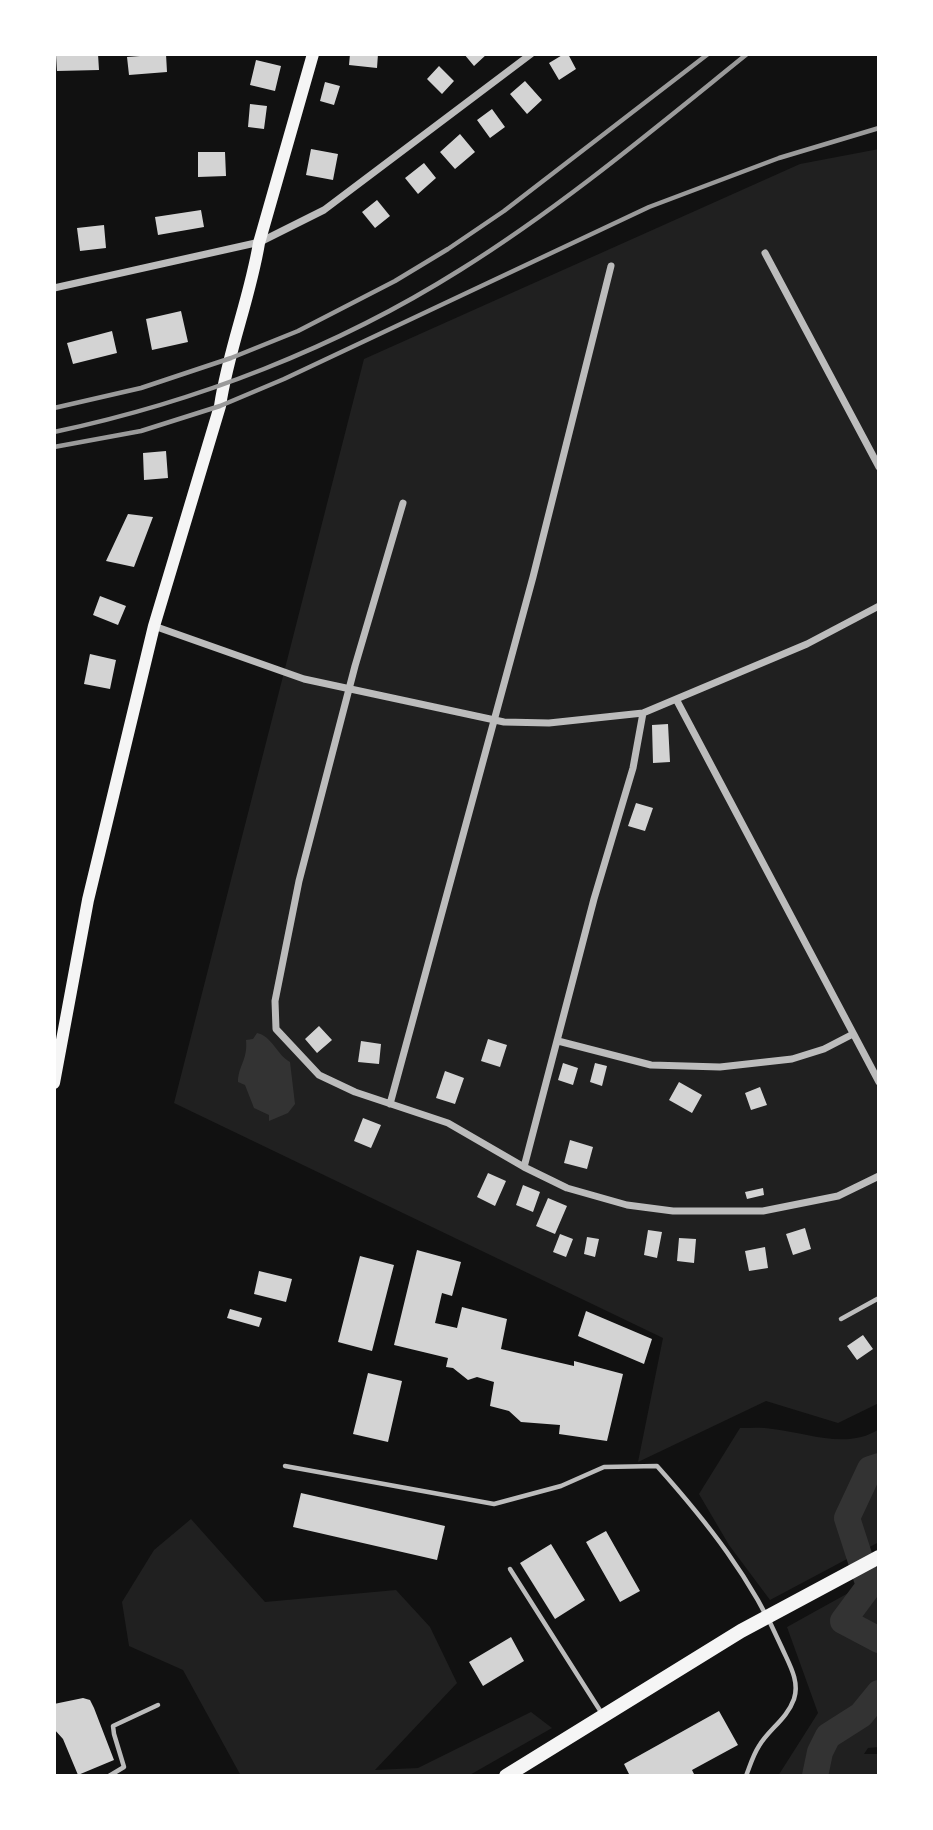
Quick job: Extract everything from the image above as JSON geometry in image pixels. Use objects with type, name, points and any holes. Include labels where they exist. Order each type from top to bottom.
[{"type":"main road","points":[[54,1083],[88,900],[154,626],[220,406],[260,242],[313,54]]},
{"type":"main road","points":[[506,1776],[768,1616],[874,1559]]},
{"type":"street","points":[[54,288],[260,242],[324,210],[531,54]]},
{"type":"street","points":[[765,253],[879,467]]},
{"type":"street","points":[[390,1104],[533,577],[611,266]]},
{"type":"street","points":[[403,503],[349,689],[299,881],[274,1009],[276,1029],[319,1075],[355,1092],[448,1123],[524,1167],[568,1188],[627,1205],[673,1211],[763,1211],[838,1196],[879,1177]]},
{"type":"street","points":[[154,626],[304,679],[495,720],[549,723],[643,713],[807,644],[879,606]]},
{"type":"street","points":[[676,699],[879,1082]]},
{"type":"street","points":[[524,1167],[594,899],[633,768],[643,713]]},
{"type":"street","points":[[558,1041],[651,1065],[720,1067],[792,1059],[824,1049],[853,1034]]},
{"type":"lane","points":[[841,1319],[879,1298]]},
{"type":"lane","points":[[285,1466],[494,1504],[561,1486],[604,1467],[657,1466],[701,1515],[744,1575],[768,1616],[795,1679],[794,1699],[778,1726],[760,1744],[746,1776]]},
{"type":"lane","points":[[510,1569],[604,1716]]},
{"type":"lane","points":[[109,1776],[124,1768],[113,1726],[158,1704]]},
{"type":"shaded area","points":[[879,149],[879,1403],[838,1423],[766,1401],[638,1462],[663,1338],[174,1103],[364,359],[800,164]]},
{"type":"shaded area","points":[[257,1033],[267,1038],[290,1062],[295,1104],[288,1113],[269,1121],[269,1115],[254,1108],[245,1085],[238,1082],[246,1053],[246,1040],[253,1039]]},
{"type":"shaded area","points":[[740,1428],[769,1428],[841,1439],[867,1435],[879,1429],[879,1542],[770,1600],[729,1545],[699,1494]]},
{"type":"shaded area","points":[[191,1519],[265,1602],[396,1590],[430,1627],[457,1683],[375,1770],[418,1768],[531,1712],[552,1728],[468,1776],[241,1776],[183,1670],[129,1646],[122,1602],[154,1550]]},
{"type":"shaded area","points":[[879,1576],[879,1747],[868,1748],[864,1754],[879,1754],[879,1776],[778,1776],[818,1713],[787,1627]]},
{"type":"building","points":[[98,54],[99,70],[57,71],[56,55]]},
{"type":"building","points":[[166,54],[167,72],[129,75],[127,57]]},
{"type":"building","points":[[350,54],[378,54],[377,68],[349,65]]},
{"type":"building","points":[[464,54],[487,54],[474,66]]},
{"type":"building","points":[[568,54],[576,69],[559,80],[549,63]]},
{"type":"building","points":[[256,60],[281,66],[275,91],[250,85]]},
{"type":"building","points":[[439,66],[454,81],[442,94],[427,79]]},
{"type":"building","points":[[525,81],[542,100],[527,114],[510,94]]},
{"type":"building","points":[[325,82],[340,86],[334,105],[320,101]]},
{"type":"building","points":[[250,104],[267,106],[264,129],[248,127]]},
{"type":"building","points":[[492,109],[505,127],[490,138],[477,120]]},
{"type":"building","points":[[460,134],[475,152],[455,169],[440,152]]},
{"type":"building","points":[[311,149],[338,154],[333,180],[306,175]]},
{"type":"building","points":[[198,152],[225,152],[226,176],[198,177]]},
{"type":"building","points":[[424,163],[436,178],[418,194],[405,178]]},
{"type":"building","points":[[377,200],[390,216],[375,228],[362,212]]},
{"type":"building","points":[[201,210],[204,227],[158,235],[155,217]]},
{"type":"building","points":[[104,225],[106,248],[80,251],[77,228]]},
{"type":"building","points":[[181,311],[188,342],[152,350],[146,319]]},
{"type":"building","points":[[112,331],[117,353],[73,364],[67,343]]},
{"type":"building","points":[[166,451],[168,478],[144,480],[143,453]]},
{"type":"building","points":[[128,514],[153,517],[134,567],[106,561]]},
{"type":"building","points":[[100,596],[126,606],[118,625],[93,615]]},
{"type":"building","points":[[90,654],[116,660],[110,689],[84,684]]},
{"type":"building","points":[[668,724],[670,762],[653,763],[652,725]]},
{"type":"building","points":[[636,803],[653,808],[645,831],[628,826]]},
{"type":"building","points":[[319,1026],[332,1040],[317,1053],[305,1039]]},
{"type":"building","points":[[488,1039],[507,1045],[500,1067],[481,1061]]},
{"type":"building","points":[[361,1041],[381,1044],[379,1064],[358,1062]]},
{"type":"building","points":[[563,1063],[578,1068],[573,1085],[558,1080]]},
{"type":"building","points":[[595,1063],[607,1066],[602,1086],[590,1082]]},
{"type":"building","points":[[445,1071],[464,1078],[455,1104],[436,1098]]},
{"type":"building","points":[[679,1082],[702,1095],[692,1113],[669,1100]]},
{"type":"building","points":[[760,1087],[767,1105],[751,1110],[745,1093]]},
{"type":"building","points":[[363,1118],[381,1125],[371,1148],[354,1141]]},
{"type":"building","points":[[570,1140],[593,1147],[587,1169],[564,1163]]},
{"type":"building","points":[[488,1173],[506,1181],[495,1206],[477,1197]]},
{"type":"building","points":[[523,1185],[540,1192],[533,1212],[516,1205]]},
{"type":"building","points":[[763,1188],[764,1195],[747,1199],[745,1192]]},
{"type":"building","points":[[548,1198],[567,1206],[555,1234],[536,1226]]},
{"type":"building","points":[[805,1228],[811,1249],[793,1255],[786,1234]]},
{"type":"building","points":[[648,1230],[662,1232],[657,1258],[644,1255]]},
{"type":"building","points":[[560,1234],[573,1239],[566,1257],[553,1252]]},
{"type":"building","points":[[587,1237],[599,1239],[595,1257],[584,1254]]},
{"type":"building","points":[[679,1238],[696,1239],[694,1263],[677,1261]]},
{"type":"building","points":[[765,1247],[768,1268],[749,1271],[745,1251]]},
{"type":"building","points":[[417,1250],[461,1262],[452,1296],[442,1293],[435,1323],[457,1328],[462,1307],[507,1319],[501,1349],[574,1366],[574,1361],[623,1374],[607,1441],[559,1434],[560,1425],[521,1422],[509,1411],[490,1406],[494,1382],[477,1377],[468,1380],[453,1368],[446,1367],[448,1358],[394,1345]]},
{"type":"building","points":[[360,1256],[394,1265],[372,1351],[338,1342]]},
{"type":"building","points":[[259,1271],[292,1279],[286,1302],[254,1294]]},
{"type":"building","points":[[230,1309],[262,1318],[259,1327],[227,1318]]},
{"type":"building","points":[[586,1311],[652,1339],[644,1364],[578,1336]]},
{"type":"building","points":[[863,1335],[873,1349],[857,1360],[847,1346]]},
{"type":"building","points":[[368,1373],[402,1381],[388,1442],[353,1434]]},
{"type":"building","points":[[301,1493],[445,1526],[437,1560],[293,1527]]},
{"type":"building","points":[[606,1531],[640,1591],[620,1602],[586,1542]]},
{"type":"building","points":[[551,1544],[585,1600],[555,1619],[520,1563]]},
{"type":"building","points":[[511,1637],[524,1661],[483,1686],[469,1662]]},
{"type":"building","points":[[83,1698],[90,1700],[94,1708],[114,1760],[78,1775],[63,1739],[54,1729],[54,1704]]},
{"type":"building","points":[[719,1711],[738,1745],[692,1770],[695,1776],[630,1776],[624,1764]]},
{"type":"waterway","points":[[879,1466],[870,1469],[847,1518],[869,1586],[843,1621],[879,1640]]},
{"type":"waterway","points":[[815,1776],[820,1752],[828,1736],[861,1715],[879,1693]]},
{"type":"railway","points":[[54,408],[141,388],[231,358],[298,331],[395,281],[504,211],[708,54]]},
{"type":"railway","points":[[54,432],[160,405],[264,369],[314,348],[413,298],[498,246],[571,194],[747,54]]},
{"type":"railway","points":[[54,447],[141,431],[220,406],[284,379],[649,207],[779,158],[879,128]]}]
